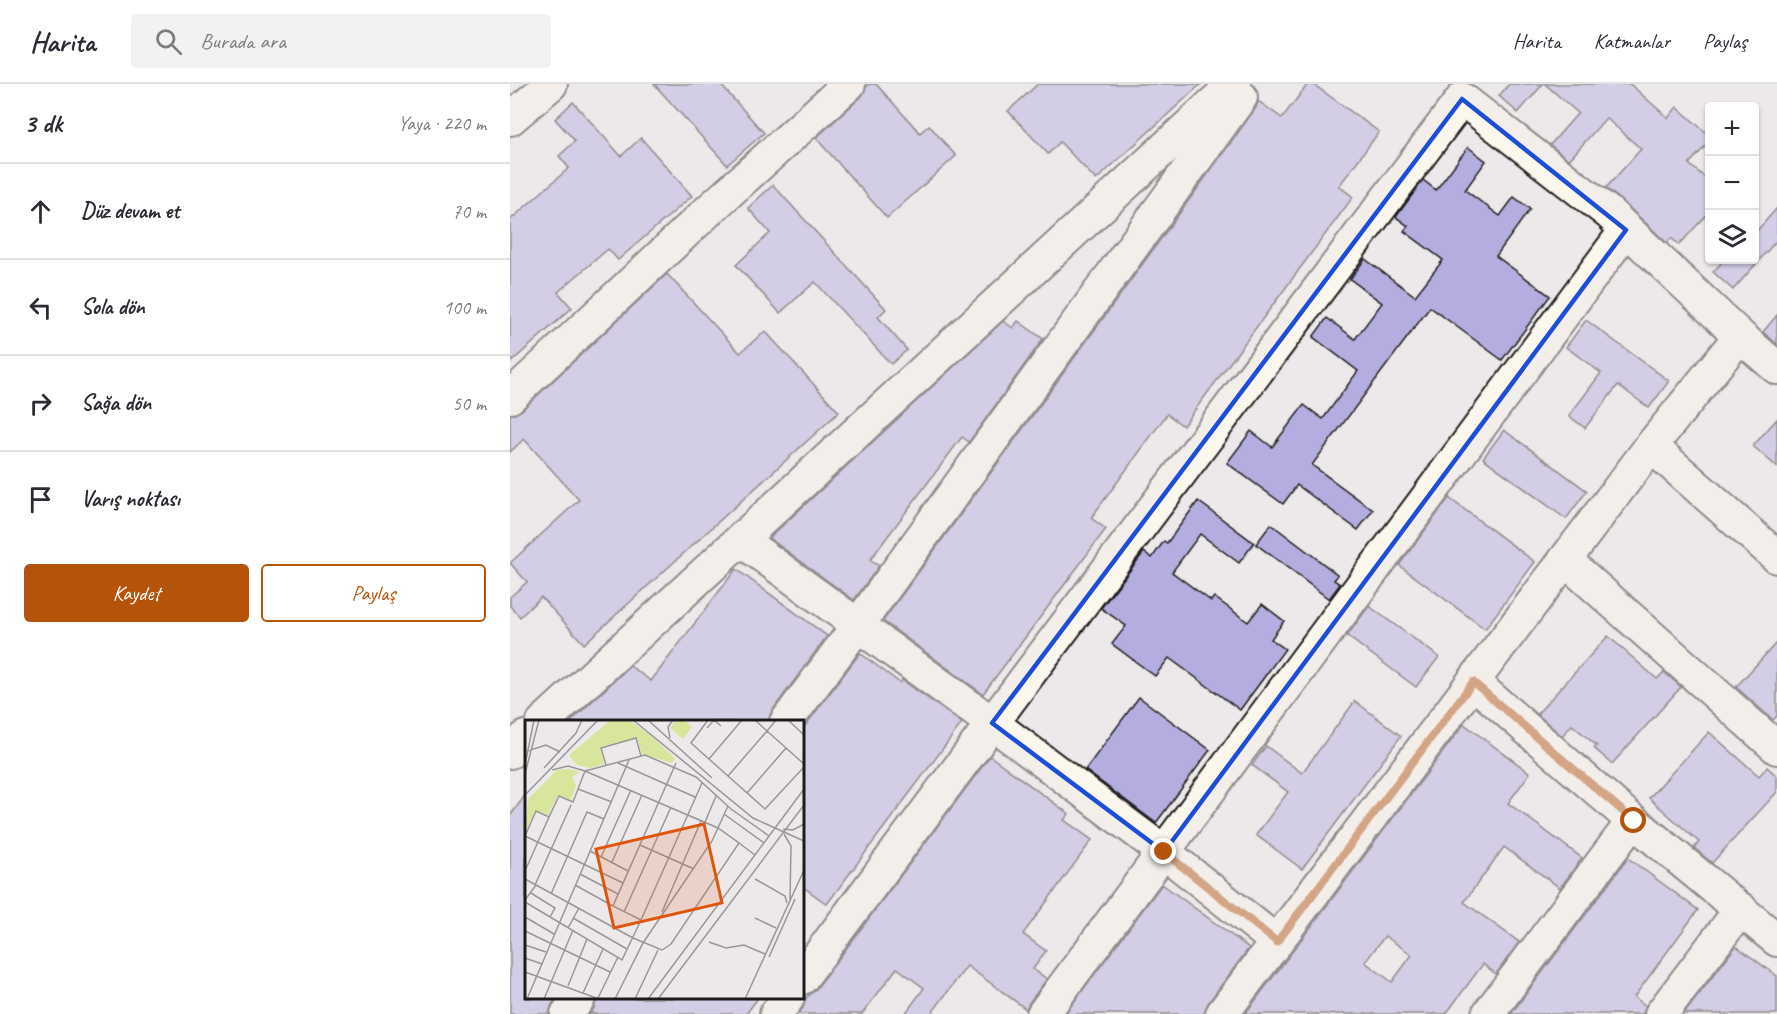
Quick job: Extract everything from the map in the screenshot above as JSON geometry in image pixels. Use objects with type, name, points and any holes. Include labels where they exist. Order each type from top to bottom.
[{"type":"street","points":[[510,119],[551,84]]},
{"type":"street","points":[[510,396],[707,212],[849,84]]},
{"type":"street","points":[[545,720],[1234,84]]},
{"type":"street","points":[[787,720],[1250,84]]},
{"type":"street","points":[[804,975],[1468,92],[1609,213],[1777,368]]},
{"type":"street","points":[[1043,1014],[1626,230]]},
{"type":"street","points":[[1222,1014],[1651,446],[1740,336]]},
{"type":"street","points":[[1651,446],[1777,557]]},
{"type":"street","points":[[741,540],[992,723],[1164,852],[1277,942]]},
{"type":"street","points":[[1565,560],[1777,748]]},
{"type":"street","points":[[1473,682],[1634,821],[1777,940]]},
{"type":"street","points":[[510,752],[525,738]]},
{"type":"street","points":[[1488,1014],[1634,821]]},
{"type":"street","points":[[1661,1014],[1741,909]]},
{"type":"street","points":[[567,1014],[578,999]]},
{"type":"street","points":[[776,1014],[787,999]]},
{"type":"highlighted area","points":[[1462,99],[1626,230],[1164,852],[992,723]]},
{"type":"building","points":[[654,84],[720,84],[764,133],[727,165]]},
{"type":"building","points":[[870,84],[876,84],[920,133],[929,125],[956,156],[887,218],[816,138],[861,97]]},
{"type":"building","points":[[1038,84],[1201,84],[1096,180],[1060,142],[1048,154],[1008,111]]},
{"type":"building","points":[[1308,84],[1313,84],[1379,132],[1339,186],[1353,197],[1183,426],[1167,414],[1091,518],[1106,529],[983,694],[883,621],[1256,108],[1258,101],[1282,118]]},
{"type":"building","points":[[1509,84],[1543,84],[1518,113],[1499,96]]},
{"type":"building","points":[[1545,84],[1630,84],[1668,118],[1677,107],[1705,132],[1705,146],[1689,164],[1705,178],[1705,216],[1679,245],[1671,238],[1667,243],[1606,188],[1641,149],[1606,118],[1569,160],[1550,145],[1578,113]]},
{"type":"building","points":[[573,102],[621,156],[641,138],[692,196],[618,260],[608,249],[558,292],[572,308],[510,363],[510,220],[569,168],[559,156],[575,141],[555,119]]},
{"type":"building","points":[[1468,147],[1486,161],[1465,190],[1500,216],[1514,197],[1530,209],[1496,256],[1550,296],[1502,360],[1430,307],[1312,465],[1373,510],[1358,530],[1297,485],[1283,504],[1227,463],[1251,431],[1272,447],[1304,405],[1323,419],[1358,371],[1313,337],[1327,318],[1355,339],[1382,303],[1350,279],[1365,259],[1415,296],[1443,260],[1404,231],[1408,226],[1396,217],[1423,180],[1436,190]]},
{"type":"building","points":[[773,185],[886,309],[878,317],[907,350],[891,364],[815,282],[780,313],[736,265],[770,233],[748,208]]},
{"type":"building","points":[[1777,208],[1777,240],[1759,260],[1759,228]]},
{"type":"building","points":[[1720,264],[1756,264],[1733,290],[1713,272]]},
{"type":"building","points":[[667,274],[740,353],[765,331],[839,412],[584,644],[541,597],[520,617],[510,606],[510,597],[527,582],[510,563],[579,500],[524,439],[510,452],[510,414],[522,410]]},
{"type":"building","points":[[1777,315],[1777,344],[1763,332]]},
{"type":"building","points":[[1586,320],[1669,381],[1649,408],[1618,385],[1585,428],[1569,416],[1601,373],[1566,347]]},
{"type":"building","points":[[1003,321],[1013,328],[1018,321],[1043,339],[969,442],[962,437],[870,560],[879,566],[854,600],[769,538]]},
{"type":"building","points":[[1777,419],[1777,467],[1753,446]]},
{"type":"building","points":[[1504,430],[1587,491],[1566,519],[1483,458]]},
{"type":"building","points":[[1449,498],[1535,562],[1485,629],[1399,565]]},
{"type":"building","points":[[1198,501],[1254,543],[1239,563],[1200,534],[1172,572],[1211,601],[1214,597],[1248,622],[1262,604],[1284,621],[1271,639],[1285,649],[1240,710],[1169,658],[1155,676],[1112,644],[1126,626],[1101,608],[1144,552],[1152,558],[1164,541],[1167,543]]},
{"type":"building","points":[[1271,524],[1338,575],[1334,580],[1340,584],[1329,599],[1256,544]]},
{"type":"building","points":[[736,569],[827,636],[772,711],[769,720],[572,720],[630,666],[651,681]]},
{"type":"building","points":[[1369,606],[1439,657],[1416,687],[1347,636]]},
{"type":"building","points":[[1608,636],[1657,679],[1664,672],[1681,687],[1612,764],[1594,748],[1597,746],[1572,725],[1562,736],[1537,714]]},
{"type":"building","points":[[1777,642],[1777,716],[1773,720],[1736,687]]},
{"type":"building","points":[[860,653],[900,683],[902,680],[962,723],[827,904],[804,887],[804,727]]},
{"type":"building","points":[[1139,697],[1210,750],[1156,823],[1085,770]]},
{"type":"building","points":[[1355,701],[1401,736],[1302,869],[1256,835],[1288,792],[1252,765],[1266,746],[1302,773]]},
{"type":"building","points":[[1464,724],[1530,773],[1508,803],[1582,858],[1560,888],[1504,847],[1464,902],[1519,942],[1496,974],[1483,964],[1446,1014],[1245,1014]],"holes":[[[1385,936],[1412,955],[1392,982],[1365,962]]]},
{"type":"building","points":[[1709,732],[1759,776],[1767,767],[1777,776],[1777,792],[1712,863],[1694,848],[1699,842],[1649,798]]},
{"type":"building","points":[[990,756],[1069,814],[1064,820],[1092,840],[1023,934],[1046,951],[1033,969],[1047,979],[1026,1009],[967,966],[931,1014],[905,1014],[924,988],[897,968],[862,1014],[798,1014],[806,998],[816,989]]},
{"type":"building","points":[[525,795],[525,999],[556,999],[549,1014],[510,1014],[510,816]]},
{"type":"building","points":[[1628,858],[1698,910],[1634,997],[1646,1006],[1643,1014],[1511,1014]]},
{"type":"building","points":[[1162,884],[1249,948],[1208,1003],[1204,1014],[1065,1014]]},
{"type":"building","points":[[1736,946],[1777,976],[1777,1014],[1684,1014]]},
{"type":"building","points":[[597,999],[757,999],[746,1014],[590,1014]]},
{"type":"route","points":[[1164,852],[1277,942],[1473,682],[1634,821]]}]
